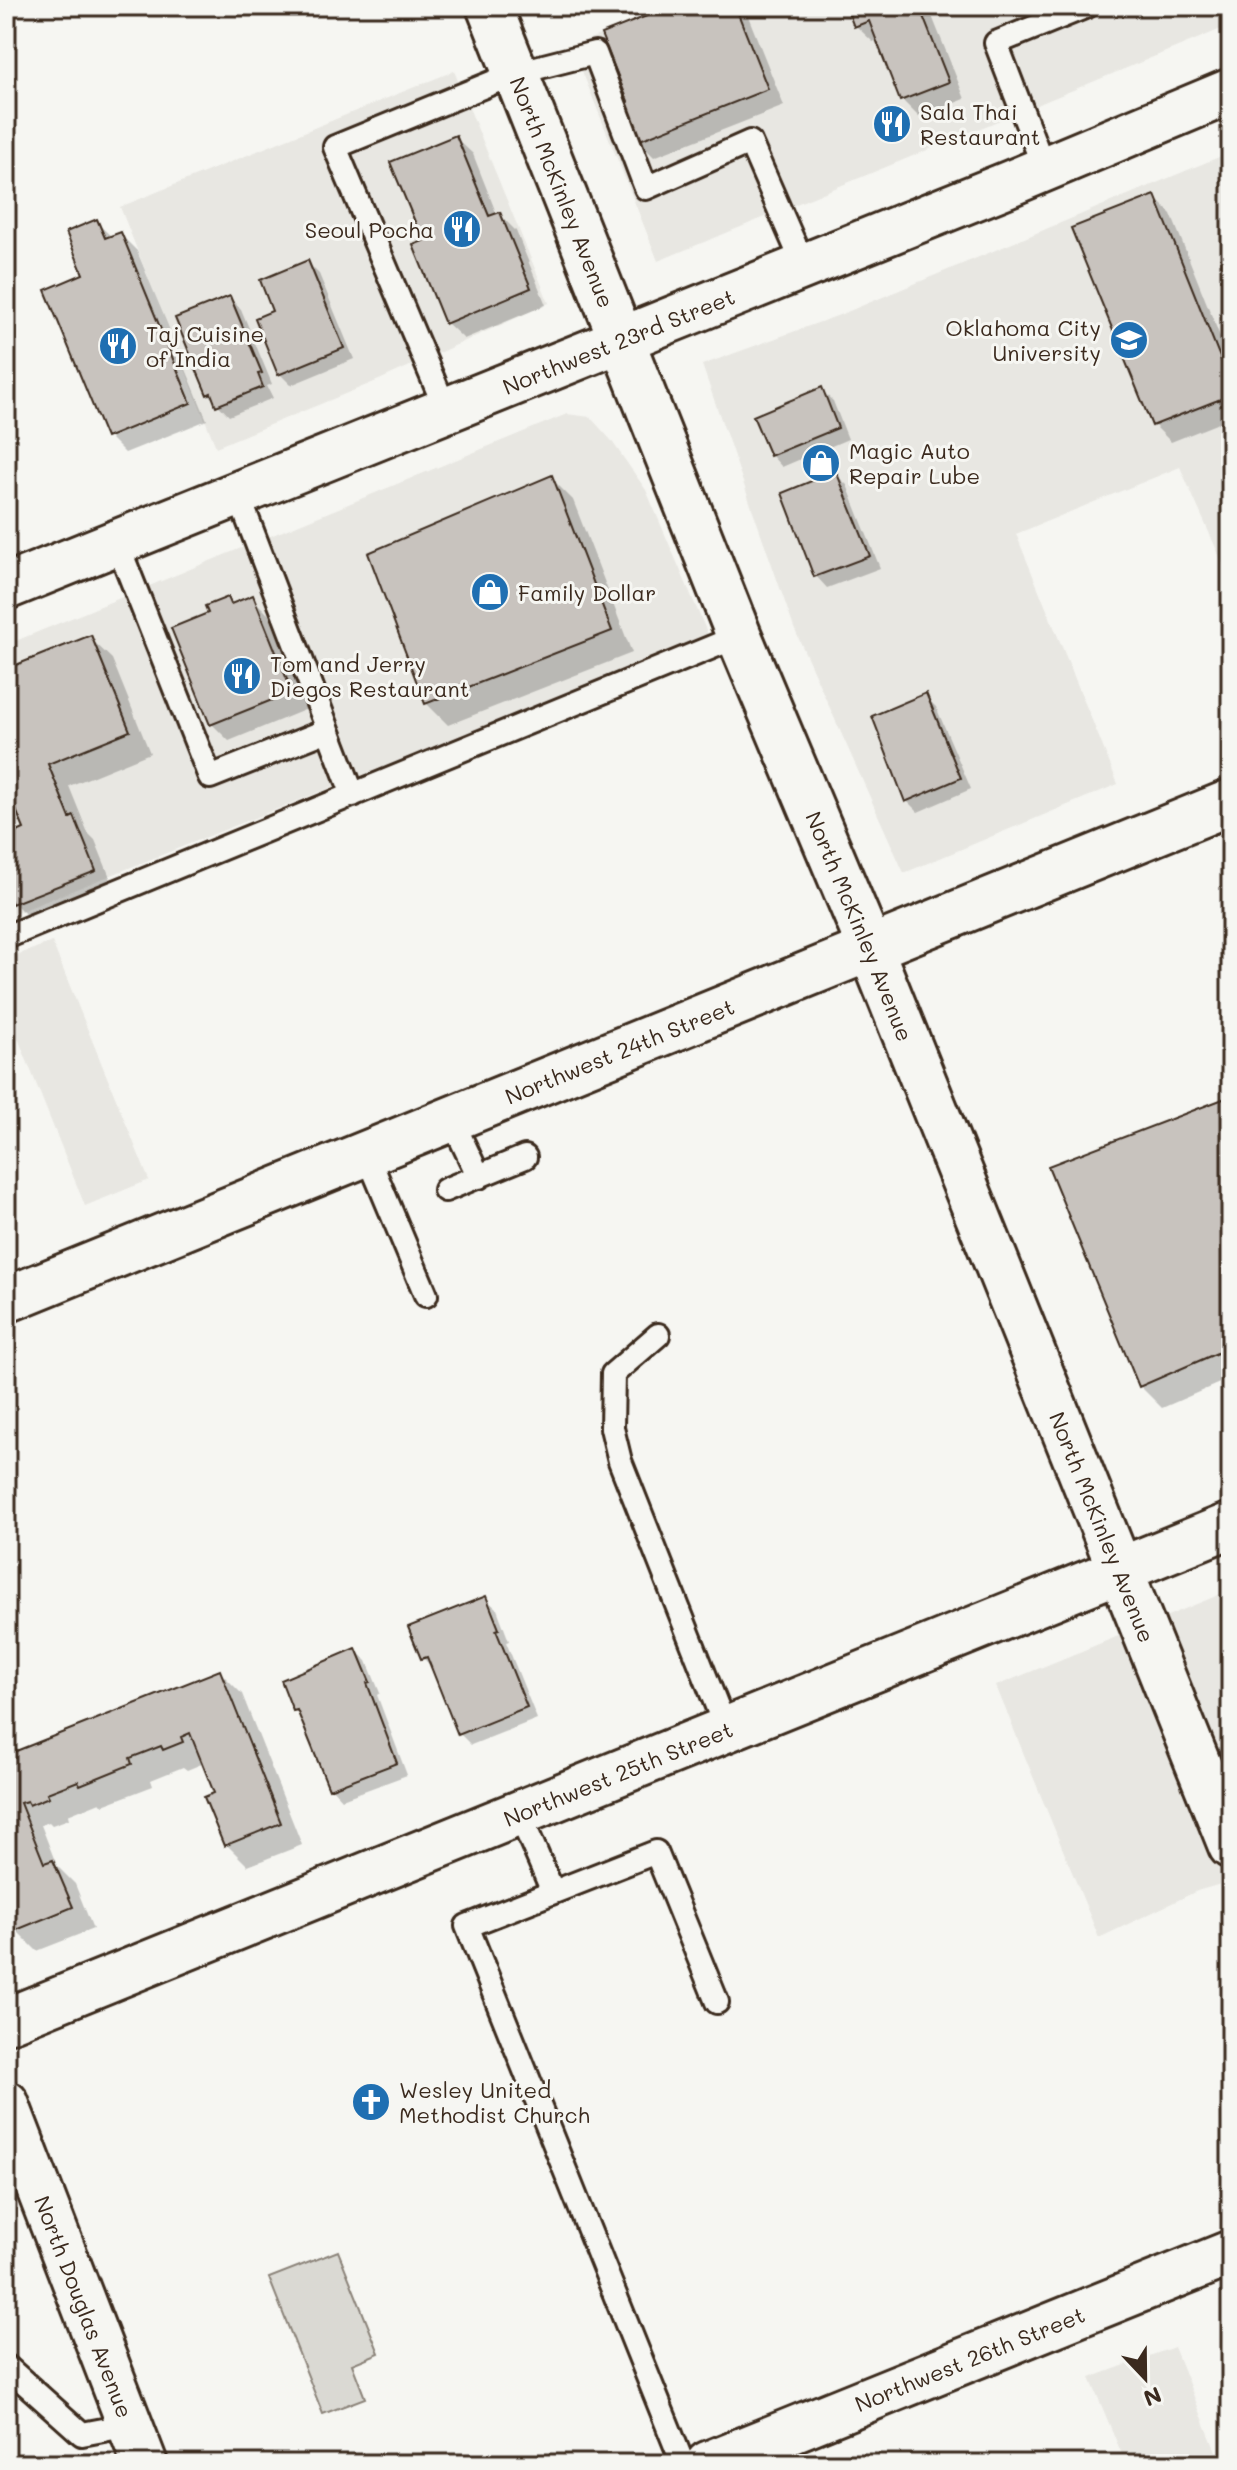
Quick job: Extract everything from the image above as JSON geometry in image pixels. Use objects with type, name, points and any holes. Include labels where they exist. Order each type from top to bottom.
[{"type":"street","name":"North McKinley Avenue","points":[[489,6],[739,636],[871,950],[1231,1846]]},
{"type":"street","name":"Northwest 23rd Street","points":[[9,576],[117,543],[1231,91]]},
{"type":"street","name":"Northwest 24th Street","points":[[6,1300],[1231,802]]},
{"type":"street","name":"Northwest 25th Street","points":[[6,2021],[1231,1525]]},
{"type":"street","name":"North Douglas Avenue","points":[[6,2103],[138,2444]]},
{"type":"street","name":"Northwest 26th Street","points":[[708,2464],[1231,2253]]},
{"type":"lane","points":[[1044,168],[996,43],[1087,6]]},
{"type":"lane","points":[[446,410],[335,147],[516,73],[595,53],[646,188],[750,142],[804,266]]},
{"type":"lane","points":[[238,494],[353,795]]},
{"type":"lane","points":[[117,543],[210,777],[328,730]]},
{"type":"lane","points":[[6,937],[739,636]]},
{"type":"lane","points":[[452,1120],[479,1177]]},
{"type":"lane","points":[[367,1154],[426,1295]]},
{"type":"lane","points":[[445,1190],[525,1157]]},
{"type":"lane","points":[[658,1335],[613,1374],[612,1428],[620,1461],[726,1729]]},
{"type":"lane","points":[[519,1813],[553,1892]]},
{"type":"lane","points":[[683,2464],[467,1926],[656,1852],[717,2002]]},
{"type":"lane","points":[[6,2366],[82,2434],[138,2444]]},
{"type":"shaded area","points":[[672,6],[1231,6],[1231,25],[658,261],[572,46]]},
{"type":"shaded area","points":[[454,71],[549,303],[379,380],[216,447],[120,207]]},
{"type":"shaded area","points":[[1231,152],[1231,582],[1180,467],[1016,534],[1118,784],[904,873],[794,628],[702,365],[842,314]]},
{"type":"shaded area","points":[[567,414],[590,417],[611,440],[646,490],[709,637],[6,917],[6,645]]},
{"type":"shaded area","points":[[52,942],[149,1180],[85,1206],[6,1008],[6,959]]},
{"type":"shaded area","points":[[1231,1590],[1231,1881],[1197,1891],[1099,1938],[996,1686]]},
{"type":"shaded area","points":[[338,2251],[379,2353],[352,2364],[365,2398],[323,2414],[269,2278]]},
{"type":"shaded area","points":[[1174,2347],[1221,2464],[1126,2464],[1090,2378]]},
{"type":"building","points":[[672,6],[735,6],[768,89],[635,142],[621,105],[628,101],[601,34]]},
{"type":"building","points":[[849,6],[919,6],[949,82],[900,101],[869,21],[854,27],[847,9]]},
{"type":"building","name":"Seoul Pocha","points":[[456,135],[489,216],[500,212],[531,288],[445,324],[413,245],[423,241],[390,162]]},
{"type":"building","points":[[1155,195],[1231,385],[1231,395],[1152,426],[1071,228]]},
{"type":"building","name":"Taj Cuisine of India","points":[[97,219],[105,238],[121,232],[191,403],[106,438],[45,290],[83,274],[66,232]]},
{"type":"building","points":[[308,260],[344,348],[278,375],[255,318],[272,311],[260,280]]},
{"type":"building","points":[[230,296],[262,373],[258,374],[263,387],[216,406],[211,393],[207,395],[175,318]]},
{"type":"building","points":[[822,387],[838,428],[770,456],[753,416]]},
{"type":"building","points":[[836,471],[870,556],[814,577],[782,493]]},
{"type":"building","name":"Family Dollar","points":[[552,475],[612,631],[425,704],[368,553]]},
{"type":"building","points":[[253,595],[292,692],[210,725],[171,628],[208,613],[205,606],[228,597],[231,604]]},
{"type":"building","points":[[91,635],[130,731],[48,764],[70,818],[74,816],[96,871],[12,904],[6,889],[6,837],[24,829],[6,786],[6,669]]},
{"type":"building","points":[[926,693],[961,778],[905,802],[872,716]]},
{"type":"building","points":[[1231,1096],[1231,1347],[1139,1387],[1048,1166]]},
{"type":"building","points":[[486,1596],[499,1629],[496,1630],[527,1707],[458,1735],[427,1657],[421,1659],[408,1627]]},
{"type":"building","points":[[356,1648],[397,1763],[329,1789],[297,1710],[293,1711],[281,1680]]},
{"type":"building","points":[[220,1670],[281,1823],[224,1846],[204,1797],[214,1793],[190,1733],[181,1737],[183,1742],[163,1750],[161,1746],[130,1758],[132,1764],[80,1785],[78,1781],[47,1793],[49,1797],[29,1805],[27,1801],[20,1803],[44,1863],[53,1860],[73,1907],[14,1931],[6,1911],[6,1755]]},
{"type":"place","name":"Sala Thai Restaurant","points":[[892,124]]},
{"type":"place","name":"Seoul Pocha","points":[[462,229]]},
{"type":"place","name":"Oklahoma City University","points":[[1129,340]]},
{"type":"place","name":"Taj Cuisine of India","points":[[118,346]]},
{"type":"place","name":"Magic Auto Repair Lube","points":[[821,463]]},
{"type":"place","name":"Family Dollar","points":[[490,592]]},
{"type":"place","name":"Tom and Jerry Diegos Restaurant","points":[[242,676]]},
{"type":"place","name":"Wesley United Methodist Church","points":[[371,2102]]}]
